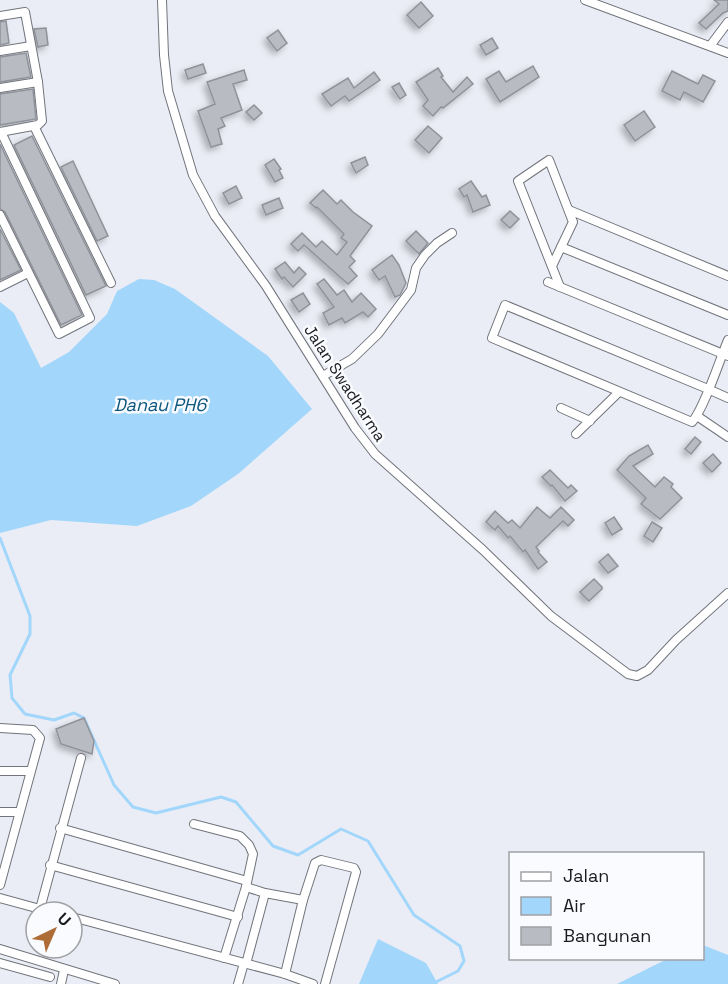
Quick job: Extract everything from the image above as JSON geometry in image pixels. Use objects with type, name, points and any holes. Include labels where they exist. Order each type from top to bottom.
[{"type":"street","name":"Jalan Swadharma","points":[[162,0],[168,92],[193,175],[214,216],[266,286],[355,428],[375,454],[483,550],[551,616],[628,674],[637,676],[648,670],[676,640],[728,593]]},
{"type":"street","points":[[585,0],[728,53]]},
{"type":"street","points":[[0,16],[25,12],[38,82],[42,121],[34,126],[0,132],[90,318],[59,334],[0,215]]},
{"type":"street","points":[[710,46],[728,22]]},
{"type":"street","points":[[0,51],[32,46]]},
{"type":"street","points":[[0,88],[38,82]]},
{"type":"street","points":[[34,126],[111,283]]},
{"type":"street","points":[[552,266],[573,222],[549,160],[518,180],[560,287]]},
{"type":"street","points":[[568,210],[728,276]]},
{"type":"street","points":[[323,376],[352,359],[378,334],[411,290],[416,268],[425,255],[452,233]]},
{"type":"street","points":[[561,247],[728,315]]},
{"type":"street","points":[[0,286],[28,273]]},
{"type":"street","points":[[548,282],[725,355]]},
{"type":"street","points":[[728,340],[725,355],[708,389],[697,416],[692,422],[492,338],[505,305],[708,389],[728,398]]},
{"type":"street","points":[[576,434],[619,392]]},
{"type":"street","points":[[561,408],[590,421]]},
{"type":"street","points":[[697,416],[728,437]]},
{"type":"street","points":[[0,728],[33,730],[40,738],[19,812],[4,854],[0,885]]},
{"type":"street","points":[[42,900],[81,758]]},
{"type":"street","points":[[0,771],[30,771]]},
{"type":"street","points":[[0,812],[19,812]]},
{"type":"street","points":[[194,824],[240,836],[253,854],[238,917],[224,958]]},
{"type":"street","points":[[60,828],[247,884],[265,893],[303,900]]},
{"type":"street","points":[[285,974],[303,900],[318,860],[356,870],[325,984]]},
{"type":"street","points":[[50,865],[238,917]]},
{"type":"street","points":[[238,984],[265,893]]},
{"type":"street","points":[[0,898],[24,905]]},
{"type":"street","points":[[84,920],[285,974],[313,984]]},
{"type":"street","points":[[0,950],[115,984]]},
{"type":"street","points":[[0,963],[50,980],[52,966]]},
{"type":"street","points":[[61,984],[64,970]]},
{"type":"water","name":"Danau PH6","points":[[139,279],[154,280],[175,289],[268,356],[312,409],[238,474],[191,506],[137,526],[51,520],[0,533],[0,302],[14,313],[41,368],[69,352],[107,314],[117,291]]},
{"type":"water","points":[[378,939],[426,963],[438,984],[359,984]]},
{"type":"water","points":[[704,945],[728,955],[728,984],[617,984],[665,960],[704,960]]},
{"type":"building","points":[[714,0],[728,0],[728,11],[706,29],[699,23],[719,4]]},
{"type":"building","points":[[421,2],[433,16],[419,28],[407,15]]},
{"type":"building","points":[[6,21],[9,43],[0,45],[0,22]]},
{"type":"building","points":[[46,28],[48,45],[38,47],[34,29]]},
{"type":"building","points":[[278,30],[287,43],[277,51],[267,38]]},
{"type":"building","points":[[492,38],[498,48],[486,55],[480,45]]},
{"type":"building","points":[[26,53],[31,77],[0,82],[0,57]]},
{"type":"building","points":[[203,64],[206,73],[188,79],[185,70]]},
{"type":"building","points":[[533,66],[539,77],[500,102],[486,79],[499,71],[506,82]]},
{"type":"building","points":[[438,68],[443,76],[441,77],[453,92],[467,77],[473,84],[443,108],[441,107],[433,116],[423,106],[428,100],[416,82]]},
{"type":"building","points":[[244,70],[247,80],[233,84],[242,110],[221,118],[225,126],[218,129],[222,144],[211,147],[198,111],[215,104],[207,82]]},
{"type":"building","points":[[672,71],[698,84],[703,75],[715,81],[703,102],[684,92],[680,100],[662,91]]},
{"type":"building","points":[[374,72],[380,80],[349,101],[345,96],[331,106],[322,94],[348,78],[354,88]]},
{"type":"building","points":[[399,83],[406,95],[400,99],[392,87]]},
{"type":"building","points":[[33,89],[36,119],[0,125],[0,94]]},
{"type":"building","points":[[254,105],[262,113],[254,120],[246,112]]},
{"type":"building","points":[[644,111],[655,127],[635,141],[624,125]]},
{"type":"building","points":[[428,126],[442,138],[429,153],[415,140]]},
{"type":"building","points":[[32,136],[106,286],[86,295],[14,145]]},
{"type":"building","points":[[0,144],[82,315],[61,325],[5,212],[0,209]]},
{"type":"building","points":[[365,157],[368,165],[356,173],[351,163]]},
{"type":"building","points":[[274,159],[281,169],[279,170],[283,178],[275,182],[265,165]]},
{"type":"building","points":[[73,161],[108,236],[97,241],[61,167]]},
{"type":"building","points":[[471,181],[482,197],[486,195],[490,205],[473,212],[467,195],[464,197],[459,189]]},
{"type":"building","points":[[236,186],[242,198],[229,204],[223,193]]},
{"type":"building","points":[[323,190],[337,204],[341,200],[372,226],[350,256],[355,261],[349,267],[357,276],[348,284],[304,245],[298,251],[291,244],[302,233],[316,247],[322,241],[337,255],[347,242],[341,238],[344,234],[310,203]]},
{"type":"building","points":[[279,198],[283,208],[266,215],[262,205]]},
{"type":"building","points":[[510,211],[519,219],[510,228],[501,220]]},
{"type":"building","points":[[0,229],[21,270],[0,280]]},
{"type":"building","points":[[416,231],[428,243],[419,254],[406,241]]},
{"type":"building","points":[[392,255],[406,283],[400,295],[395,297],[385,276],[379,280],[372,270]]},
{"type":"building","points":[[285,262],[294,273],[299,267],[306,274],[293,287],[284,277],[282,279],[275,269]]},
{"type":"building","points":[[324,279],[337,295],[344,290],[352,302],[361,293],[376,309],[368,317],[363,312],[345,323],[342,318],[329,325],[323,313],[334,307],[317,284]]},
{"type":"building","points":[[303,293],[310,304],[299,312],[291,300]]},
{"type":"building","points":[[695,437],[701,442],[691,454],[685,449]]},
{"type":"building","points":[[648,445],[653,454],[633,466],[655,487],[664,477],[673,484],[671,487],[682,498],[660,519],[641,504],[646,498],[617,470],[629,456]]},
{"type":"building","points":[[713,454],[721,463],[712,472],[703,463]]},
{"type":"building","points":[[550,470],[568,488],[571,485],[577,491],[565,501],[542,477]]},
{"type":"building","points":[[537,507],[550,518],[561,507],[574,520],[568,526],[563,521],[536,547],[547,562],[538,569],[525,550],[523,552],[510,536],[508,538],[498,526],[495,530],[486,522],[495,511],[508,523],[512,520],[520,528]]},
{"type":"building","points":[[614,517],[622,529],[612,535],[605,523]]},
{"type":"building","points":[[652,522],[662,528],[653,542],[644,536]]},
{"type":"building","points":[[608,554],[618,566],[608,573],[599,562]]},
{"type":"building","points":[[594,579],[602,589],[589,601],[580,592]]},
{"type":"building","points":[[84,718],[94,741],[92,754],[61,744],[56,729]]},
{"type":"waterway","points":[[0,538],[30,616],[30,634],[10,675],[12,698],[25,714],[54,720],[74,713],[84,718],[114,785],[133,807],[156,813],[221,797],[236,802],[273,846],[298,855],[341,829],[368,841],[414,915],[460,946],[464,961],[458,971],[436,982]]}]
